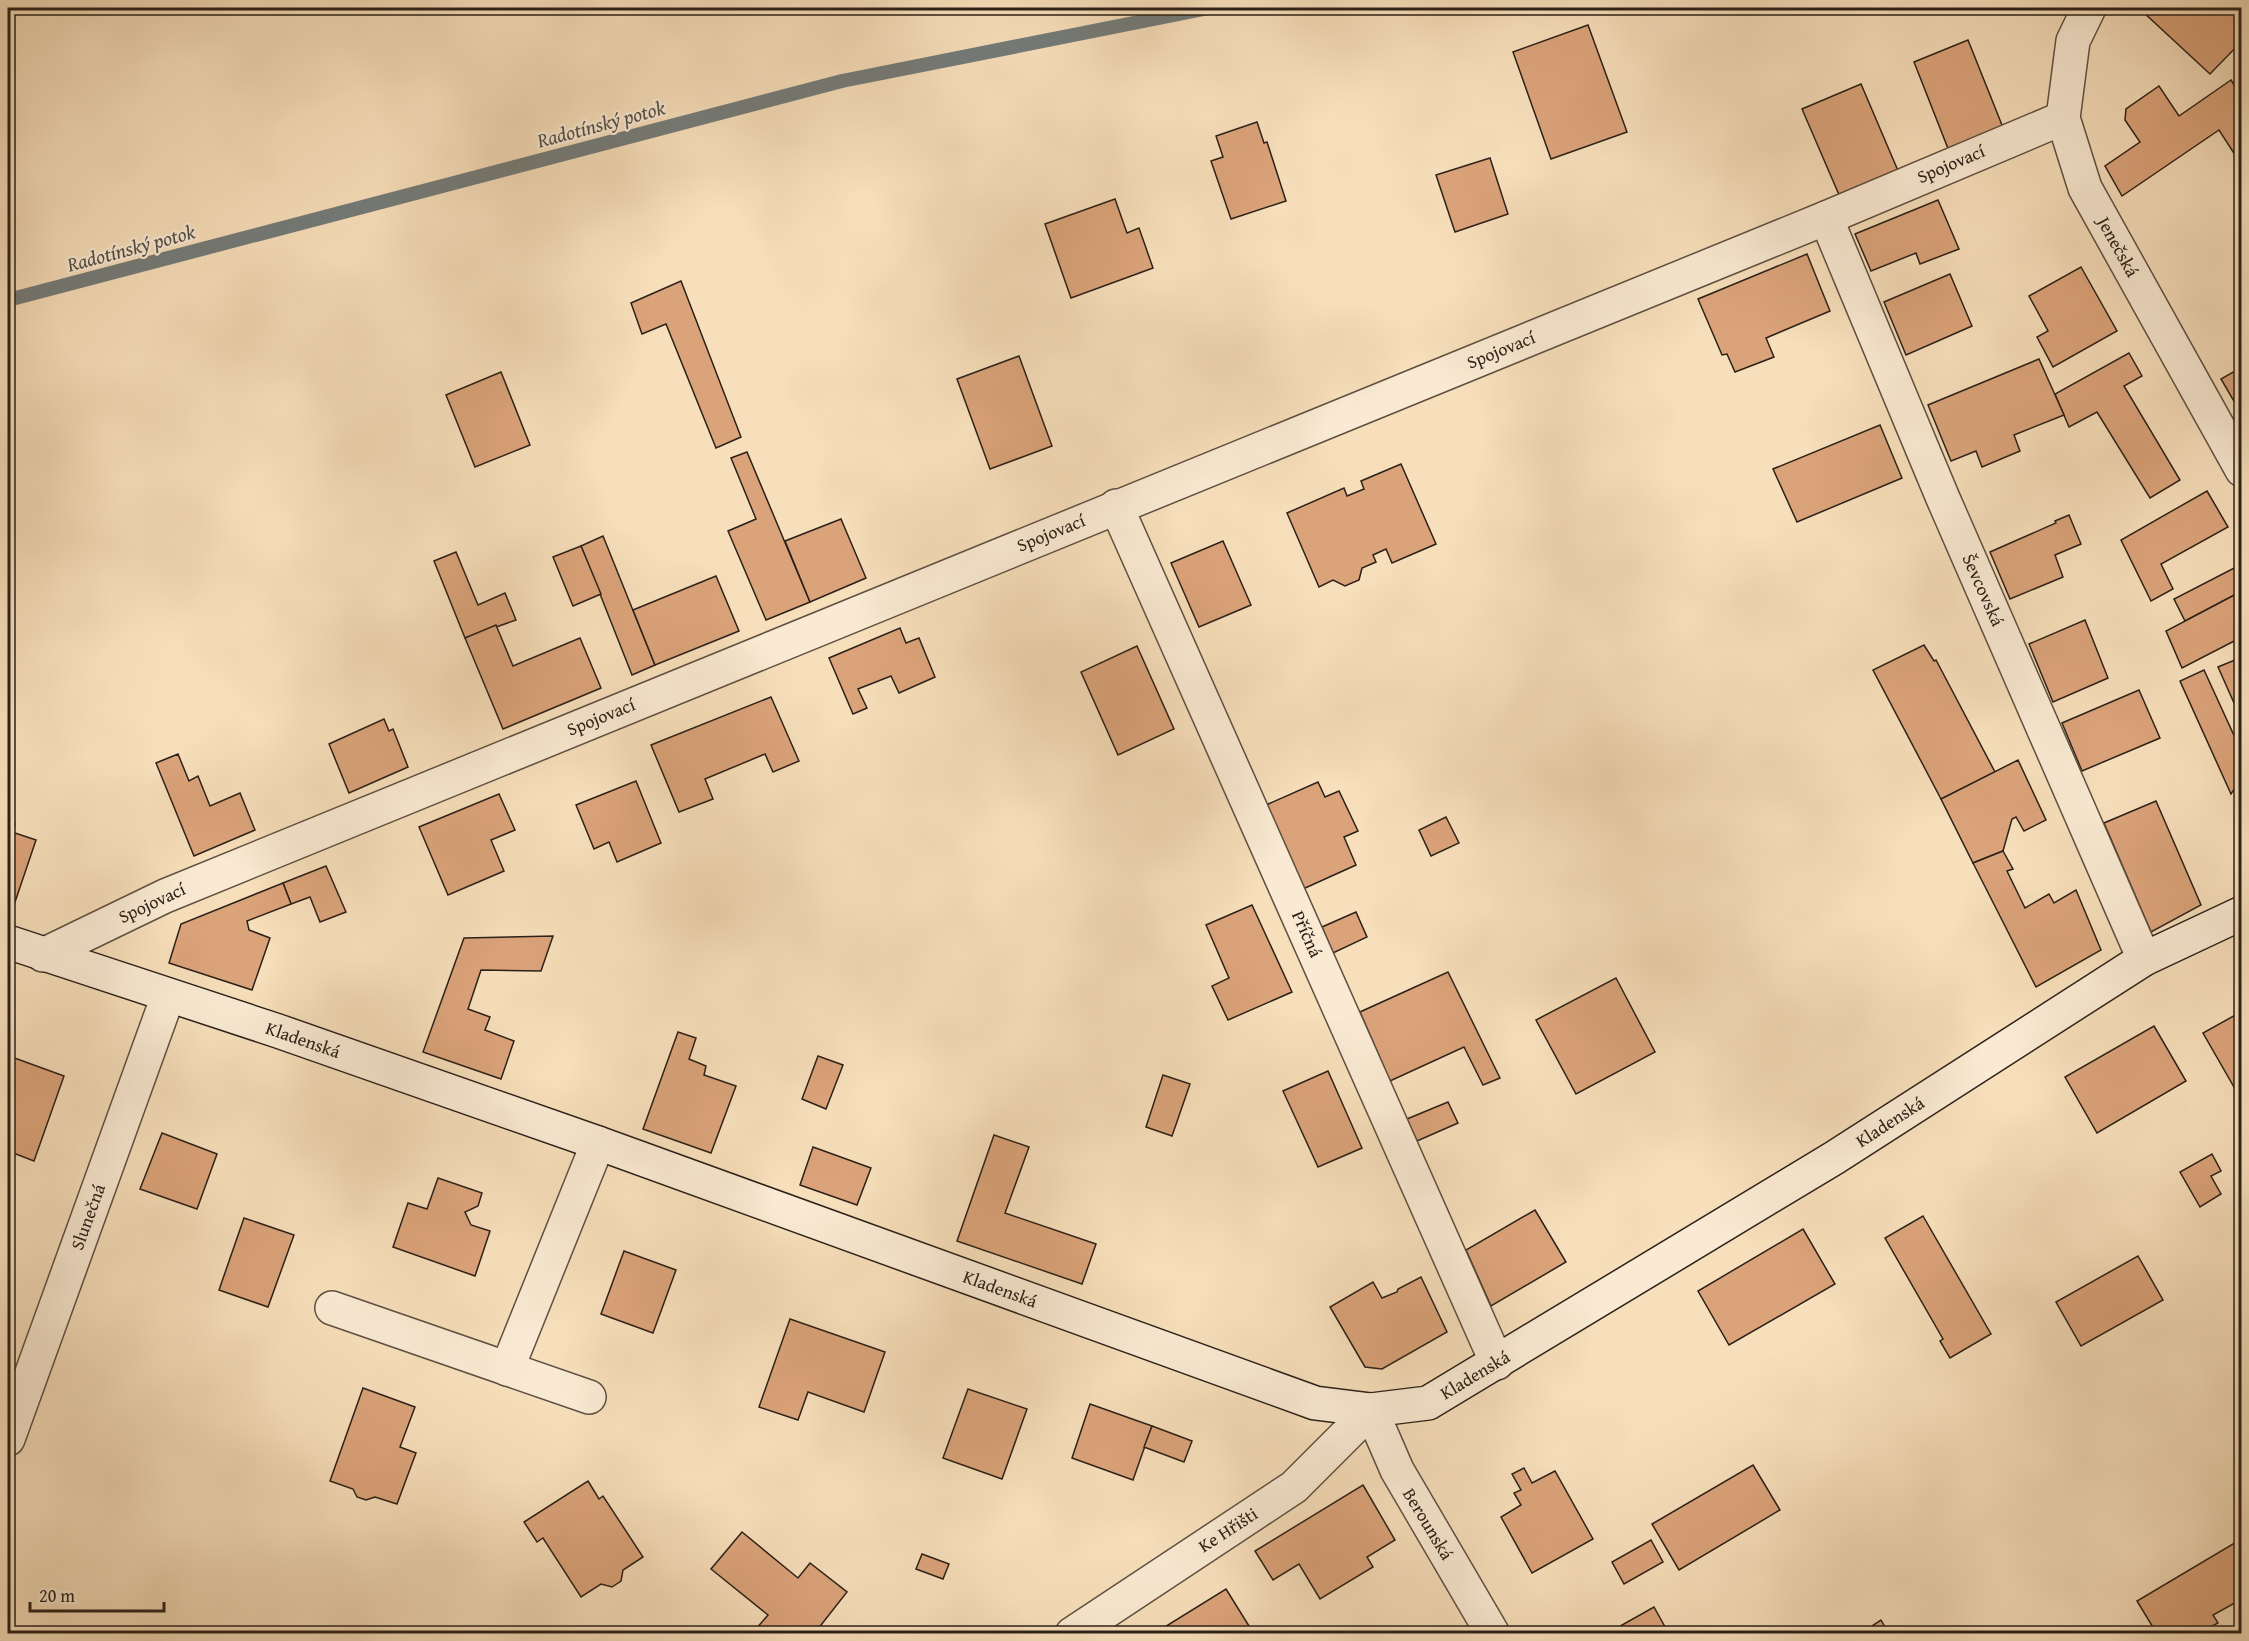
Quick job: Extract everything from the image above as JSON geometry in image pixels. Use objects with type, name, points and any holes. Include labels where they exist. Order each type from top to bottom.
[{"type":"street","name":"Jenečská","points":[[2089,8],[2073,41],[2063,118],[2085,188],[2241,470]]},
{"type":"street","name":"Spojovací","points":[[43,955],[165,896],[1826,218],[2063,118]]},
{"type":"street","name":"Ševcovská","points":[[1826,218],[1942,496],[2145,959]]},
{"type":"street","name":"Příčná","points":[[1116,506],[1497,1363]]},
{"type":"street","name":"Kladenská","points":[[8,942],[278,1031],[598,1143],[1315,1403],[1371,1410],[1428,1403],[1834,1158],[2145,959],[2241,913]]},
{"type":"street","name":"Slunečná","points":[[8,1439],[168,996]]},
{"type":"street","points":[[507,1369],[598,1143]]},
{"type":"street","points":[[332,1308],[589,1397]]},
{"type":"street","name":"Ke Hřišti","points":[[1072,1634],[1294,1487],[1371,1410]]},
{"type":"street","name":"Berounská","points":[[1371,1410],[1397,1470],[1493,1634]]},
{"type":"building","points":[[2142,8],[2228,8],[2242,20],[2242,41],[2210,74],[2141,10]]},
{"type":"building","points":[[1588,25],[1627,132],[1551,159],[1513,52]]},
{"type":"building","points":[[1968,40],[2004,130],[1949,151],[1914,62]]},
{"type":"building","points":[[2231,80],[2242,97],[2242,158],[2239,161],[2219,130],[2122,196],[2105,166],[2140,142],[2125,120],[2126,109],[2159,86],[2179,116]]},
{"type":"building","points":[[1861,84],[1899,173],[1840,197],[1802,109]]},
{"type":"building","points":[[1257,122],[1264,143],[1267,142],[1286,201],[1231,219],[1211,161],[1223,157],[1216,136]]},
{"type":"building","points":[[1490,158],[1508,214],[1455,232],[1436,175]]},
{"type":"building","points":[[1115,199],[1127,233],[1139,228],[1153,268],[1071,298],[1045,224]]},
{"type":"building","points":[[1938,200],[1959,249],[1920,264],[1916,253],[1871,271],[1855,234]]},
{"type":"building","points":[[1807,254],[1830,311],[1766,338],[1774,357],[1735,372],[1727,354],[1722,355],[1698,299]]},
{"type":"building","points":[[2081,267],[2117,331],[2053,367],[2037,337],[2048,331],[2029,296]]},
{"type":"building","points":[[1950,274],[1972,326],[1906,355],[1884,302]]},
{"type":"building","points":[[681,281],[741,437],[716,448],[666,324],[642,334],[631,303]]},
{"type":"building","points":[[2129,353],[2142,376],[2124,386],[2180,480],[2150,498],[2097,412],[2069,427],[2055,394]]},
{"type":"building","points":[[1019,356],[1052,446],[990,469],[957,379]]},
{"type":"building","points":[[2039,359],[2064,415],[2014,435],[2020,451],[1982,467],[1976,451],[1951,461],[1928,405]]},
{"type":"building","points":[[2242,367],[2242,415],[2221,379]]},
{"type":"building","points":[[501,372],[530,445],[475,467],[446,395]]},
{"type":"building","points":[[1880,425],[1902,478],[1797,522],[1773,469]]},
{"type":"building","points":[[747,452],[810,602],[766,620],[728,531],[756,519],[731,458]]},
{"type":"building","points":[[1401,464],[1436,544],[1392,563],[1386,549],[1373,555],[1376,562],[1362,568],[1359,580],[1345,586],[1333,580],[1319,587],[1287,513],[1344,488],[1347,496],[1364,489],[1361,481]]},
{"type":"building","points":[[2207,491],[2228,527],[2161,564],[2173,589],[2151,601],[2121,540]]},
{"type":"building","points":[[2069,515],[2081,544],[2055,555],[2063,577],[2010,599],[1990,552]]},
{"type":"building","points":[[841,519],[866,578],[810,602],[785,541]]},
{"type":"building","points":[[603,536],[655,665],[632,675],[581,546]]},
{"type":"building","points":[[1223,541],[1251,605],[1199,627],[1171,563]]},
{"type":"building","points":[[581,546],[601,594],[573,606],[553,557]]},
{"type":"building","points":[[456,552],[478,605],[505,593],[516,620],[465,638],[434,561]]},
{"type":"building","points":[[2242,564],[2242,591],[2185,621],[2174,599]]},
{"type":"building","points":[[716,576],[739,631],[655,665],[633,610]]},
{"type":"building","points":[[2242,591],[2242,637],[2182,668],[2166,631]]},
{"type":"building","points":[[2085,620],[2108,678],[2053,702],[2029,644]]},
{"type":"building","points":[[496,625],[513,666],[580,638],[601,688],[503,729],[465,638]]},
{"type":"building","points":[[900,628],[906,643],[919,638],[935,677],[899,693],[891,676],[858,689],[867,708],[853,714],[829,658]]},
{"type":"building","points":[[1924,645],[1934,661],[1936,660],[1995,772],[1941,799],[1873,670]]},
{"type":"building","points":[[1137,646],[1174,729],[1118,755],[1081,672]]},
{"type":"building","points":[[2242,657],[2242,721],[2218,667]]},
{"type":"building","points":[[2204,670],[2242,753],[2242,778],[2231,794],[2180,681]]},
{"type":"building","points":[[2139,690],[2160,738],[2082,771],[2062,723]]},
{"type":"building","points":[[771,697],[799,761],[773,772],[765,754],[705,779],[713,799],[679,812],[651,745]]},
{"type":"building","points":[[384,719],[389,731],[393,729],[408,767],[349,793],[329,744]]},
{"type":"building","points":[[178,754],[189,781],[198,776],[210,806],[240,793],[255,830],[194,856],[156,763]]},
{"type":"building","points":[[2018,760],[2046,820],[2024,831],[2016,817],[2012,819],[2003,851],[1973,863],[1941,799]]},
{"type":"building","points":[[636,781],[661,843],[617,862],[609,842],[594,849],[576,805]]},
{"type":"building","points":[[1318,782],[1325,797],[1339,791],[1358,831],[1344,837],[1356,865],[1303,889],[1266,805]]},
{"type":"building","points":[[499,794],[515,830],[491,840],[504,871],[448,895],[419,827]]},
{"type":"building","points":[[2156,801],[2201,905],[2151,932],[2104,823]]},
{"type":"building","points":[[1446,817],[1459,843],[1431,856],[1419,830]]},
{"type":"building","points":[[8,821],[15,824],[12,832],[36,840],[13,908],[8,906]]},
{"type":"building","points":[[2003,851],[2013,869],[2007,871],[2025,908],[2049,894],[2054,903],[2076,890],[2101,950],[2036,987],[1973,863]]},
{"type":"building","points":[[326,866],[346,912],[320,922],[310,897],[291,904],[283,883]]},
{"type":"building","points":[[283,883],[291,904],[247,921],[249,930],[270,938],[252,990],[169,963],[181,924]]},
{"type":"building","points":[[1252,905],[1292,992],[1228,1020],[1212,986],[1229,978],[1206,925]]},
{"type":"building","points":[[1356,912],[1367,937],[1333,953],[1322,927]]},
{"type":"building","points":[[553,936],[541,971],[481,970],[468,1009],[490,1017],[485,1030],[514,1041],[501,1079],[423,1052],[464,938]]},
{"type":"building","points":[[1448,972],[1500,1078],[1483,1085],[1464,1047],[1390,1081],[1360,1012]]},
{"type":"building","points":[[1616,978],[1655,1052],[1576,1094],[1536,1020]]},
{"type":"building","points":[[2239,1013],[2242,1017],[2242,1101],[2203,1033]]},
{"type":"building","points":[[2154,1026],[2186,1081],[2097,1133],[2065,1077]]},
{"type":"building","points":[[678,1032],[696,1038],[689,1059],[706,1066],[704,1075],[736,1086],[711,1153],[643,1129]]},
{"type":"building","points":[[9,1056],[64,1076],[34,1161],[8,1151]]},
{"type":"building","points":[[818,1056],[843,1065],[826,1109],[802,1099]]},
{"type":"building","points":[[1328,1071],[1362,1148],[1318,1167],[1283,1091]]},
{"type":"building","points":[[1163,1075],[1190,1084],[1172,1136],[1146,1127]]},
{"type":"building","points":[[1448,1102],[1458,1123],[1417,1141],[1407,1119]]},
{"type":"building","points":[[162,1133],[217,1154],[197,1209],[140,1189]]},
{"type":"building","points":[[994,1135],[1029,1147],[1005,1213],[1096,1244],[1082,1284],[957,1241]]},
{"type":"building","points":[[813,1147],[871,1168],[857,1205],[800,1185]]},
{"type":"building","points":[[2212,1154],[2221,1171],[2211,1176],[2221,1194],[2200,1207],[2180,1172]]},
{"type":"building","points":[[438,1178],[482,1193],[478,1206],[465,1212],[471,1225],[490,1231],[475,1276],[393,1247],[408,1203],[427,1209]]},
{"type":"building","points":[[1535,1210],[1566,1262],[1491,1306],[1466,1250]]},
{"type":"building","points":[[1923,1216],[1991,1334],[1950,1358],[1940,1341],[1943,1339],[1885,1238]]},
{"type":"building","points":[[244,1218],[294,1235],[268,1307],[219,1290]]},
{"type":"building","points":[[1803,1229],[1835,1284],[1729,1345],[1698,1291]]},
{"type":"building","points":[[624,1251],[676,1270],[653,1333],[601,1314]]},
{"type":"building","points":[[2138,1256],[2163,1300],[2081,1346],[2056,1302]]},
{"type":"building","points":[[1421,1277],[1447,1332],[1382,1369],[1365,1367],[1330,1307],[1373,1282],[1382,1298],[1397,1292],[1398,1289]]},
{"type":"building","points":[[790,1319],[885,1352],[864,1412],[808,1392],[798,1420],[759,1407]]},
{"type":"building","points":[[363,1388],[415,1407],[400,1447],[416,1453],[397,1504],[375,1497],[366,1500],[357,1497],[353,1489],[330,1481]]},
{"type":"building","points":[[968,1389],[1027,1409],[1002,1479],[943,1458]]},
{"type":"building","points":[[1090,1404],[1152,1426],[1133,1480],[1072,1458]]},
{"type":"building","points":[[1152,1426],[1192,1441],[1184,1462],[1144,1447]]},
{"type":"building","points":[[1753,1465],[1780,1510],[1679,1570],[1652,1524]]},
{"type":"building","points":[[1524,1468],[1532,1483],[1555,1471],[1593,1539],[1532,1573],[1501,1517],[1521,1505],[1514,1493],[1521,1490],[1512,1474]]},
{"type":"building","points":[[588,1481],[599,1499],[603,1496],[643,1557],[623,1570],[621,1581],[612,1587],[601,1584],[581,1597],[543,1538],[537,1542],[524,1522]]},
{"type":"building","points":[[1363,1485],[1395,1540],[1367,1557],[1373,1567],[1320,1599],[1299,1564],[1273,1580],[1255,1551]]},
{"type":"building","points":[[742,1532],[798,1578],[810,1563],[847,1592],[814,1634],[759,1634],[755,1630],[768,1615],[711,1569]]},
{"type":"building","points":[[1651,1540],[1663,1562],[1624,1584],[1612,1562]]},
{"type":"building","points":[[2238,1541],[2242,1546],[2242,1599],[2213,1615],[2218,1623],[2199,1633],[2195,1626],[2183,1634],[2157,1634],[2137,1601]]},
{"type":"building","points":[[922,1554],[949,1564],[943,1579],[916,1569]]},
{"type":"building","points":[[1226,1589],[1254,1634],[1166,1634],[1163,1628]]},
{"type":"building","points":[[1654,1607],[1669,1634],[1606,1634]]},
{"type":"building","points":[[1881,1620],[1889,1634],[1861,1633]]},
{"type":"waterway","name":"Radotínský potok","points":[[8,300],[842,81],[1209,8]]}]
